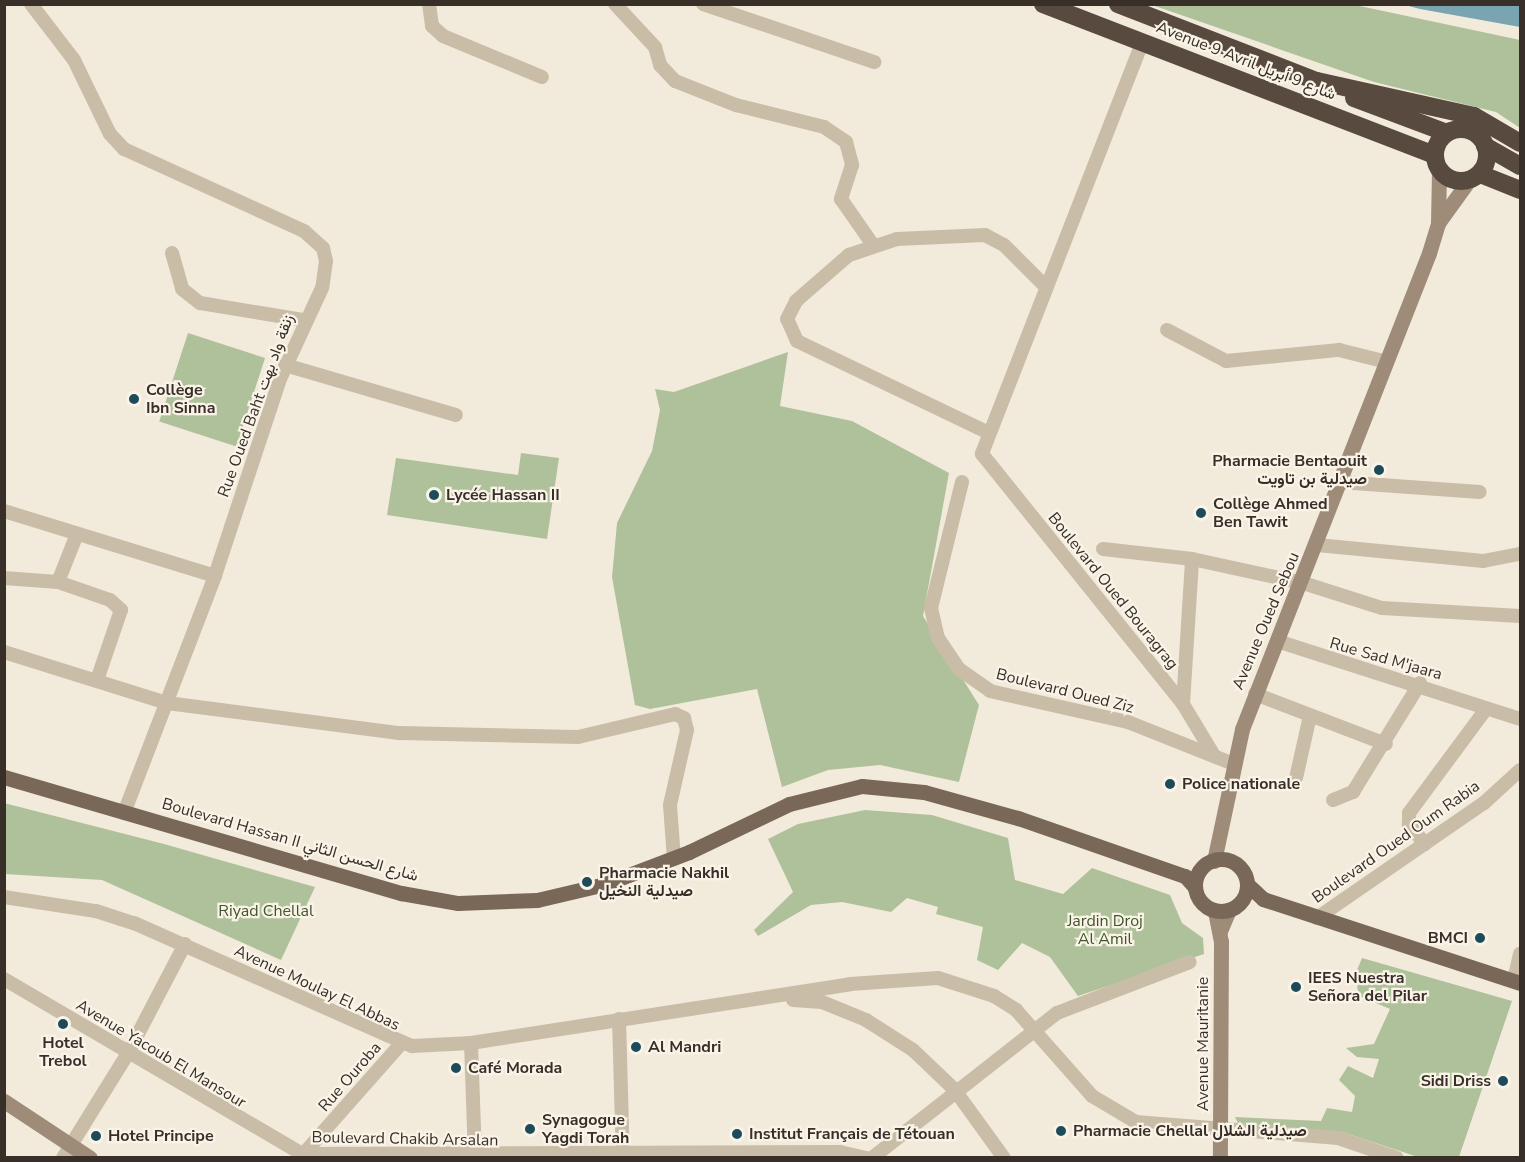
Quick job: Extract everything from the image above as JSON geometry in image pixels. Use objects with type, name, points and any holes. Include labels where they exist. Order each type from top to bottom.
[{"type":"highway","name":"Avenue 9 Avril شارع 9 أبريل","points":[[1042,4],[1437,163]]},
{"type":"highway","name":"Avenue 9 Avril شارع 9 أبريل","points":[[1118,4],[1317,81],[1464,113],[1521,144]]},
{"type":"highway","points":[[1317,81],[1448,133],[1469,131],[1485,146],[1521,166]]},
{"type":"highway","points":[[1448,133],[1437,163],[1456,181],[1474,177],[1521,190]]},
{"type":"highway","points":[[1474,177],[1485,146]]},
{"type":"main road","name":"Boulevard Hassan II شارع الحسن الثاني","points":[[4,777],[401,893],[458,903],[537,900],[605,884],[674,859],[789,804],[872,786],[924,792],[1018,818],[1193,879]]},
{"type":"main road","points":[[1263,899],[1228,908],[1201,902],[1193,879],[1220,860],[1237,865],[1247,884],[1263,899],[1517,981]]},
{"type":"main road","points":[[1228,908],[1247,884]]},
{"type":"street","name":"Rue Oued Baht زنقة واد بهت","points":[[31,4],[74,60],[104,125],[124,149],[226,192],[304,231],[323,248],[326,274],[303,320],[285,365],[215,576],[124,813]]},
{"type":"street","points":[[429,4],[432,26],[443,36],[542,77]]},
{"type":"street","points":[[615,4],[655,47],[660,65],[675,81],[736,105],[824,127],[846,142],[852,165],[841,199],[873,245]]},
{"type":"street","points":[[703,4],[874,62]]},
{"type":"street","points":[[1045,285],[1004,244],[985,235],[934,235],[873,245],[849,255],[796,301],[787,327],[797,341],[988,433],[1142,43]]},
{"type":"street","name":"Avenue Oued Sebou","points":[[1437,163],[1438,223]]},
{"type":"street","name":"Avenue Oued Sebou","points":[[1220,860],[1231,763],[1255,694],[1303,583],[1438,223],[1474,177]]},
{"type":"street","points":[[172,253],[182,289],[200,303],[303,320]]},
{"type":"street","points":[[1167,330],[1226,361],[1339,350],[1387,362]]},
{"type":"street","points":[[285,365],[456,416]]},
{"type":"street","name":"Boulevard Oued Bouragrag","points":[[988,433],[982,454],[1183,705],[1213,753]]},
{"type":"street","name":"Boulevard Oued Ziz","points":[[962,482],[932,608],[946,654],[972,682],[990,691],[1128,723],[1213,753],[1231,763]]},
{"type":"street","points":[[1339,482],[1480,492]]},
{"type":"street","points":[[4,511],[215,576]]},
{"type":"street","points":[[58,582],[77,534]]},
{"type":"street","points":[[1317,545],[1483,561],[1521,554]]},
{"type":"street","points":[[1103,549],[1192,560],[1303,583],[1382,608],[1521,616]]},
{"type":"street","points":[[1183,705],[1192,560]]},
{"type":"street","points":[[4,578],[58,582],[110,600],[121,610],[97,680]]},
{"type":"street","name":"Rue Sad M'jaara","points":[[1278,641],[1322,659],[1420,683],[1486,709],[1521,719]]},
{"type":"street","points":[[4,652],[167,703],[399,733],[556,737],[675,714],[684,718],[687,730],[670,805],[674,859]]},
{"type":"street","points":[[1333,800],[1353,792],[1386,744],[1420,683]]},
{"type":"street","points":[[1255,694],[1386,744]]},
{"type":"street","points":[[1425,844],[1409,824],[1409,813],[1486,709]]},
{"type":"street","points":[[1296,778],[1310,716]]},
{"type":"street","name":"Boulevard Oued Oum Rabia","points":[[1317,918],[1484,803],[1521,770]]},
{"type":"street","name":"Avenue Moulay El Abbas","points":[[4,897],[96,911],[185,944],[400,1045],[471,1043],[619,1019],[766,999]]},
{"type":"street","name":"Avenue Mauritanie","points":[[1220,1158],[1220,931],[1228,908]]},
{"type":"street","points":[[67,1151],[128,1053],[185,944]]},
{"type":"street","points":[[1517,981],[1521,954]]},
{"type":"street","points":[[872,1158],[954,1089],[1034,1028],[1077,1004],[1190,962]]},
{"type":"street","points":[[766,999],[850,984],[938,978],[994,996],[1034,1028],[1092,1095],[1122,1117],[1155,1126],[1221,1128],[1338,1138],[1397,1158]]},
{"type":"street","name":"Avenue Yacoub El Mansour","points":[[4,979],[301,1156]]},
{"type":"street","points":[[766,999],[822,1002],[866,1020],[913,1050],[954,1089],[1005,1158]]},
{"type":"street","points":[[619,1019],[622,1156]]},
{"type":"street","points":[[471,1043],[475,1157]]},
{"type":"street","name":"Rue Ouroba","points":[[301,1156],[400,1045]]},
{"type":"street","points":[[4,1101],[67,1151],[90,1158]]},
{"type":"street","name":"Boulevard Chakib Arsalan","points":[[301,1156],[622,1156],[840,1152],[867,1158]]},
{"type":"green space","points":[[1152,5],[1355,5],[1520,40],[1520,128],[1496,112],[1374,82]]},
{"type":"green space","points":[[188,333],[265,358],[236,446],[159,421]]},
{"type":"green space","points":[[788,352],[780,406],[852,421],[949,473],[923,616],[979,705],[959,782],[880,765],[828,770],[782,787],[757,689],[650,709],[635,705],[612,577],[617,523],[652,451],[660,410],[655,389],[674,392]]},
{"type":"green space","points":[[521,453],[559,458],[547,539],[387,515],[396,458],[518,475]]},
{"type":"green space","name":"Riyad Chellal","points":[[4,803],[164,844],[315,887],[281,960],[102,880],[5,874]]},
{"type":"green space","name":"Jardin Droj Al Amil","points":[[865,810],[932,815],[1008,838],[1015,880],[1063,894],[1092,868],[1170,895],[1182,923],[1203,938],[1204,954],[1078,996],[1050,957],[1022,943],[998,970],[977,960],[983,927],[936,914],[938,907],[907,898],[891,912],[842,902],[811,905],[758,936],[754,930],[793,892],[768,839],[798,824]]},
{"type":"green space","points":[[1362,958],[1512,1001],[1459,1157],[1418,1157],[1342,1132],[1238,1123],[1235,1117],[1321,1121],[1327,1108],[1352,1112],[1355,1096],[1339,1080],[1348,1066],[1373,1078],[1379,1059],[1357,1057],[1346,1048],[1374,1044],[1390,1009],[1359,996],[1355,975]]},
{"type":"water","points":[[1405,5],[1520,5],[1520,27],[1420,9]]},
{"type":"place","name":"Collège Ibn Sinna","points":[[134,399]]},
{"type":"place","name":"Pharmacie Bentaouit صيدلية بن تاويت","points":[[1379,470]]},
{"type":"place","name":"Lycée Hassan II","points":[[434,495]]},
{"type":"place","name":"Collège Ahmed Ben Tawit","points":[[1201,513]]},
{"type":"place","name":"Police nationale","points":[[1170,784]]},
{"type":"place","name":"Pharmacie Nakhil صيدلية النخيل","points":[[587,882]]},
{"type":"place","name":"BMCI","points":[[1480,938]]},
{"type":"place","name":"IEES Nuestra Señora del Pilar","points":[[1296,987]]},
{"type":"place","name":"Hotel Trebol","points":[[63,1024]]},
{"type":"place","name":"Al Mandri","points":[[636,1047]]},
{"type":"place","name":"Café Morada","points":[[456,1068]]},
{"type":"place","name":"Sidi Driss","points":[[1503,1081]]},
{"type":"place","name":"Synagogue Yagdi Torah","points":[[530,1129]]},
{"type":"place","name":"Pharmacie Chellal صيدلية الشلال","points":[[1061,1131]]},
{"type":"place","name":"Institut Français de Tétouan","points":[[737,1134]]},
{"type":"place","name":"Hotel Principe","points":[[96,1136]]}]
